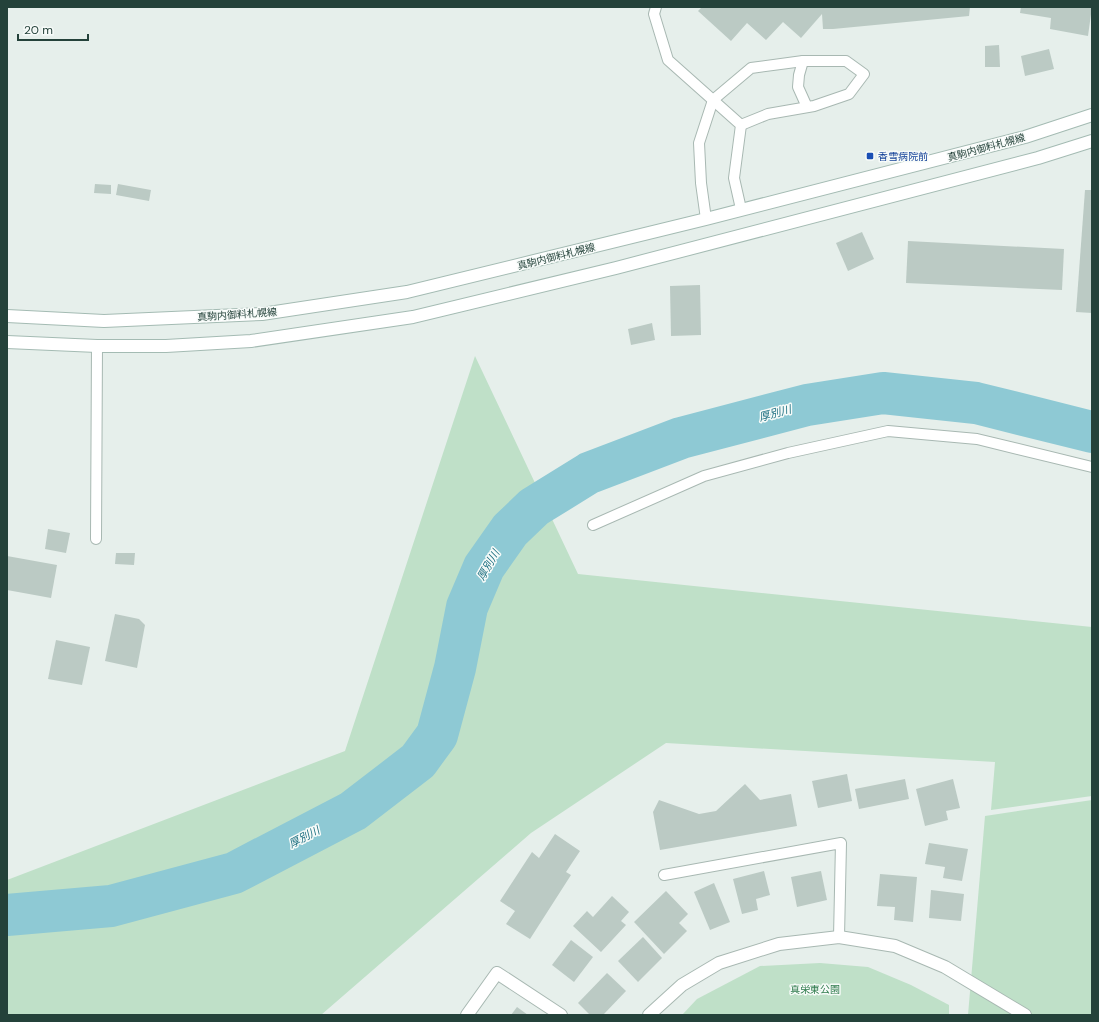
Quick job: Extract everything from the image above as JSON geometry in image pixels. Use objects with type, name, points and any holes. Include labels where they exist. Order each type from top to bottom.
[{"type":"main road","name":"真駒内御料札幌線","points":[[7,316],[104,321],[262,314],[407,292],[706,220],[1025,137],[1092,116]]},
{"type":"main road","points":[[7,342],[97,346],[166,346],[251,341],[413,317],[616,268],[1030,160],[1092,141]]},
{"type":"main road","points":[[649,1015],[682,985],[719,963],[779,944],[839,937],[895,946],[945,967],[1025,1015]]},
{"type":"main road","points":[[467,1015],[497,973],[560,1015]]},
{"type":"lane","points":[[656,7],[654,14],[668,60],[741,125]]},
{"type":"lane","points":[[803,61],[799,75],[798,87],[807,107]]},
{"type":"lane","points":[[706,220],[701,184],[699,143],[713,100],[751,68],[803,61],[846,61],[864,74],[849,94],[814,106],[768,114],[741,125]]},
{"type":"lane","points":[[741,125],[734,178],[741,210]]},
{"type":"lane","points":[[96,539],[97,346]]},
{"type":"lane","points":[[593,525],[704,476],[788,453],[888,431],[977,439],[1092,467]]},
{"type":"lane","points":[[664,875],[842,843],[839,937]]},
{"type":"green space","points":[[475,356],[578,574],[1092,627],[1092,796],[991,810],[995,762],[666,743],[531,833],[321,1015],[7,1015],[7,880],[345,751]]},
{"type":"green space","points":[[1092,800],[1092,1015],[968,1015],[985,816]]},
{"type":"green space","name":"真栄東公園","points":[[820,963],[868,967],[911,985],[949,1005],[949,1015],[682,1015],[697,999],[760,966]]},
{"type":"building","points":[[702,7],[970,7],[969,16],[833,29],[823,29],[822,14],[801,38],[783,22],[766,40],[747,23],[731,41],[698,11]]},
{"type":"building","points":[[1021,7],[1092,7],[1088,36],[1050,29],[1051,18],[1020,13]]},
{"type":"building","points":[[999,45],[1000,67],[985,67],[985,46]]},
{"type":"building","points":[[1049,49],[1054,69],[1025,76],[1021,56]]},
{"type":"building","points":[[95,184],[111,185],[111,194],[94,193]]},
{"type":"building","points":[[118,184],[151,190],[149,201],[116,195]]},
{"type":"building","points":[[1085,190],[1092,190],[1092,313],[1076,312]]},
{"type":"building","points":[[862,232],[874,259],[848,271],[836,243]]},
{"type":"building","points":[[908,241],[1064,249],[1062,290],[906,283]]},
{"type":"building","points":[[700,285],[701,335],[671,336],[670,286]]},
{"type":"building","points":[[652,323],[655,340],[631,345],[628,329]]},
{"type":"building","points":[[48,529],[70,533],[66,553],[45,549]]},
{"type":"building","points":[[116,553],[135,553],[134,565],[115,564]]},
{"type":"building","points":[[7,556],[57,565],[51,598],[7,590]]},
{"type":"building","points":[[115,614],[139,619],[145,625],[137,668],[105,661]]},
{"type":"building","points":[[56,640],[90,647],[82,685],[48,679]]},
{"type":"building","points":[[847,774],[852,801],[818,808],[812,781]]},
{"type":"building","points":[[905,779],[909,799],[859,809],[855,789]]},
{"type":"building","points":[[953,779],[960,808],[946,811],[948,820],[925,826],[916,789]]},
{"type":"building","points":[[745,784],[760,800],[791,794],[797,826],[660,850],[653,812],[659,800],[699,814],[716,811]]},
{"type":"building","points":[[555,834],[580,851],[566,872],[571,875],[530,939],[506,924],[515,911],[500,901],[532,852],[539,858]]},
{"type":"building","points":[[929,843],[968,849],[962,881],[943,878],[945,867],[925,864]]},
{"type":"building","points":[[764,871],[770,895],[756,899],[758,910],[742,914],[733,879]]},
{"type":"building","points":[[821,871],[827,900],[797,907],[791,877]]},
{"type":"building","points":[[880,874],[917,877],[913,922],[894,920],[895,907],[877,906]]},
{"type":"building","points":[[714,883],[730,922],[710,930],[694,892]]},
{"type":"building","points":[[931,890],[964,894],[961,921],[929,918]]},
{"type":"building","points":[[666,891],[688,914],[679,923],[687,931],[664,954],[634,922]]},
{"type":"building","points":[[612,896],[629,912],[621,921],[626,925],[601,952],[573,926],[587,911],[593,917]]},
{"type":"building","points":[[643,937],[662,958],[638,982],[618,961]]},
{"type":"building","points":[[571,940],[593,957],[574,982],[552,965]]},
{"type":"building","points":[[607,973],[626,991],[603,1015],[590,1015],[578,1003]]},
{"type":"building","points":[[517,1007],[528,1015],[511,1015]]},
{"type":"waterway","name":"厚別川","points":[[7,915],[111,906],[234,873],[353,811],[418,761],[437,735],[455,668],[467,607],[484,567],[510,530],[534,507],[589,473],[681,438],[807,405],[883,393],[976,403],[1092,432]]},
{"type":"place","name":"香雪病院前","points":[[870,156]]}]
